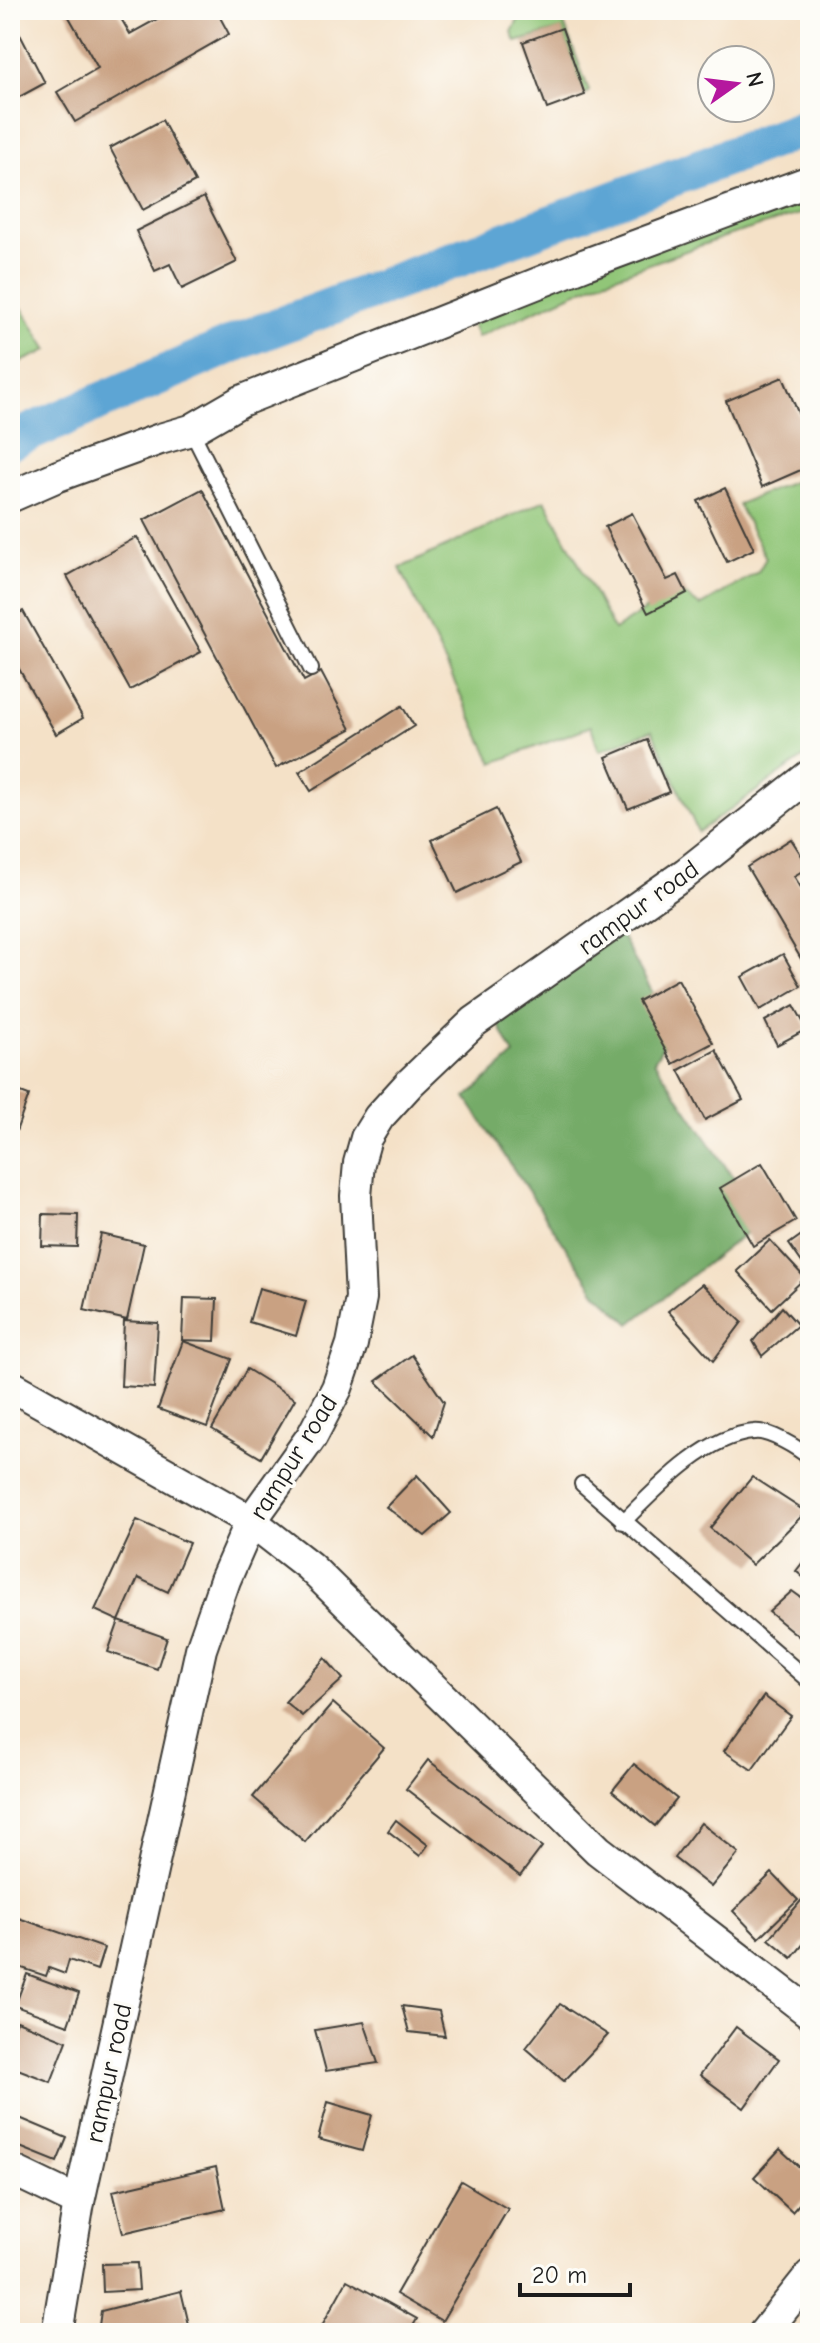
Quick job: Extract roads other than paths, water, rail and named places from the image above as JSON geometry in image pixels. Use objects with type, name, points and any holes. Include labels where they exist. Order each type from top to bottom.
[{"type":"street","points":[[10,497],[145,444],[191,430],[241,401],[586,264],[810,181]]},
{"type":"street","name":"rampur road","points":[[57,2333],[79,2202],[201,1649],[225,1580],[251,1521],[312,1436],[337,1388],[352,1344],[361,1298],[356,1196],[359,1163],[366,1138],[379,1117],[410,1083],[474,1022],[686,873],[810,775]]},
{"type":"street","points":[[10,1385],[251,1521],[309,1566],[598,1850],[810,2013]]},
{"type":"street","points":[[10,2169],[79,2202]]},
{"type":"street","points":[[764,2333],[810,2275]]},
{"type":"lane","points":[[191,430],[311,669]]},
{"type":"lane","points":[[623,1522],[656,1490],[713,1444],[756,1431],[796,1446],[810,1458]]},
{"type":"lane","points":[[582,1484],[810,1682]]},
{"type":"waterway","points":[[10,441],[247,338],[810,126]]}]
